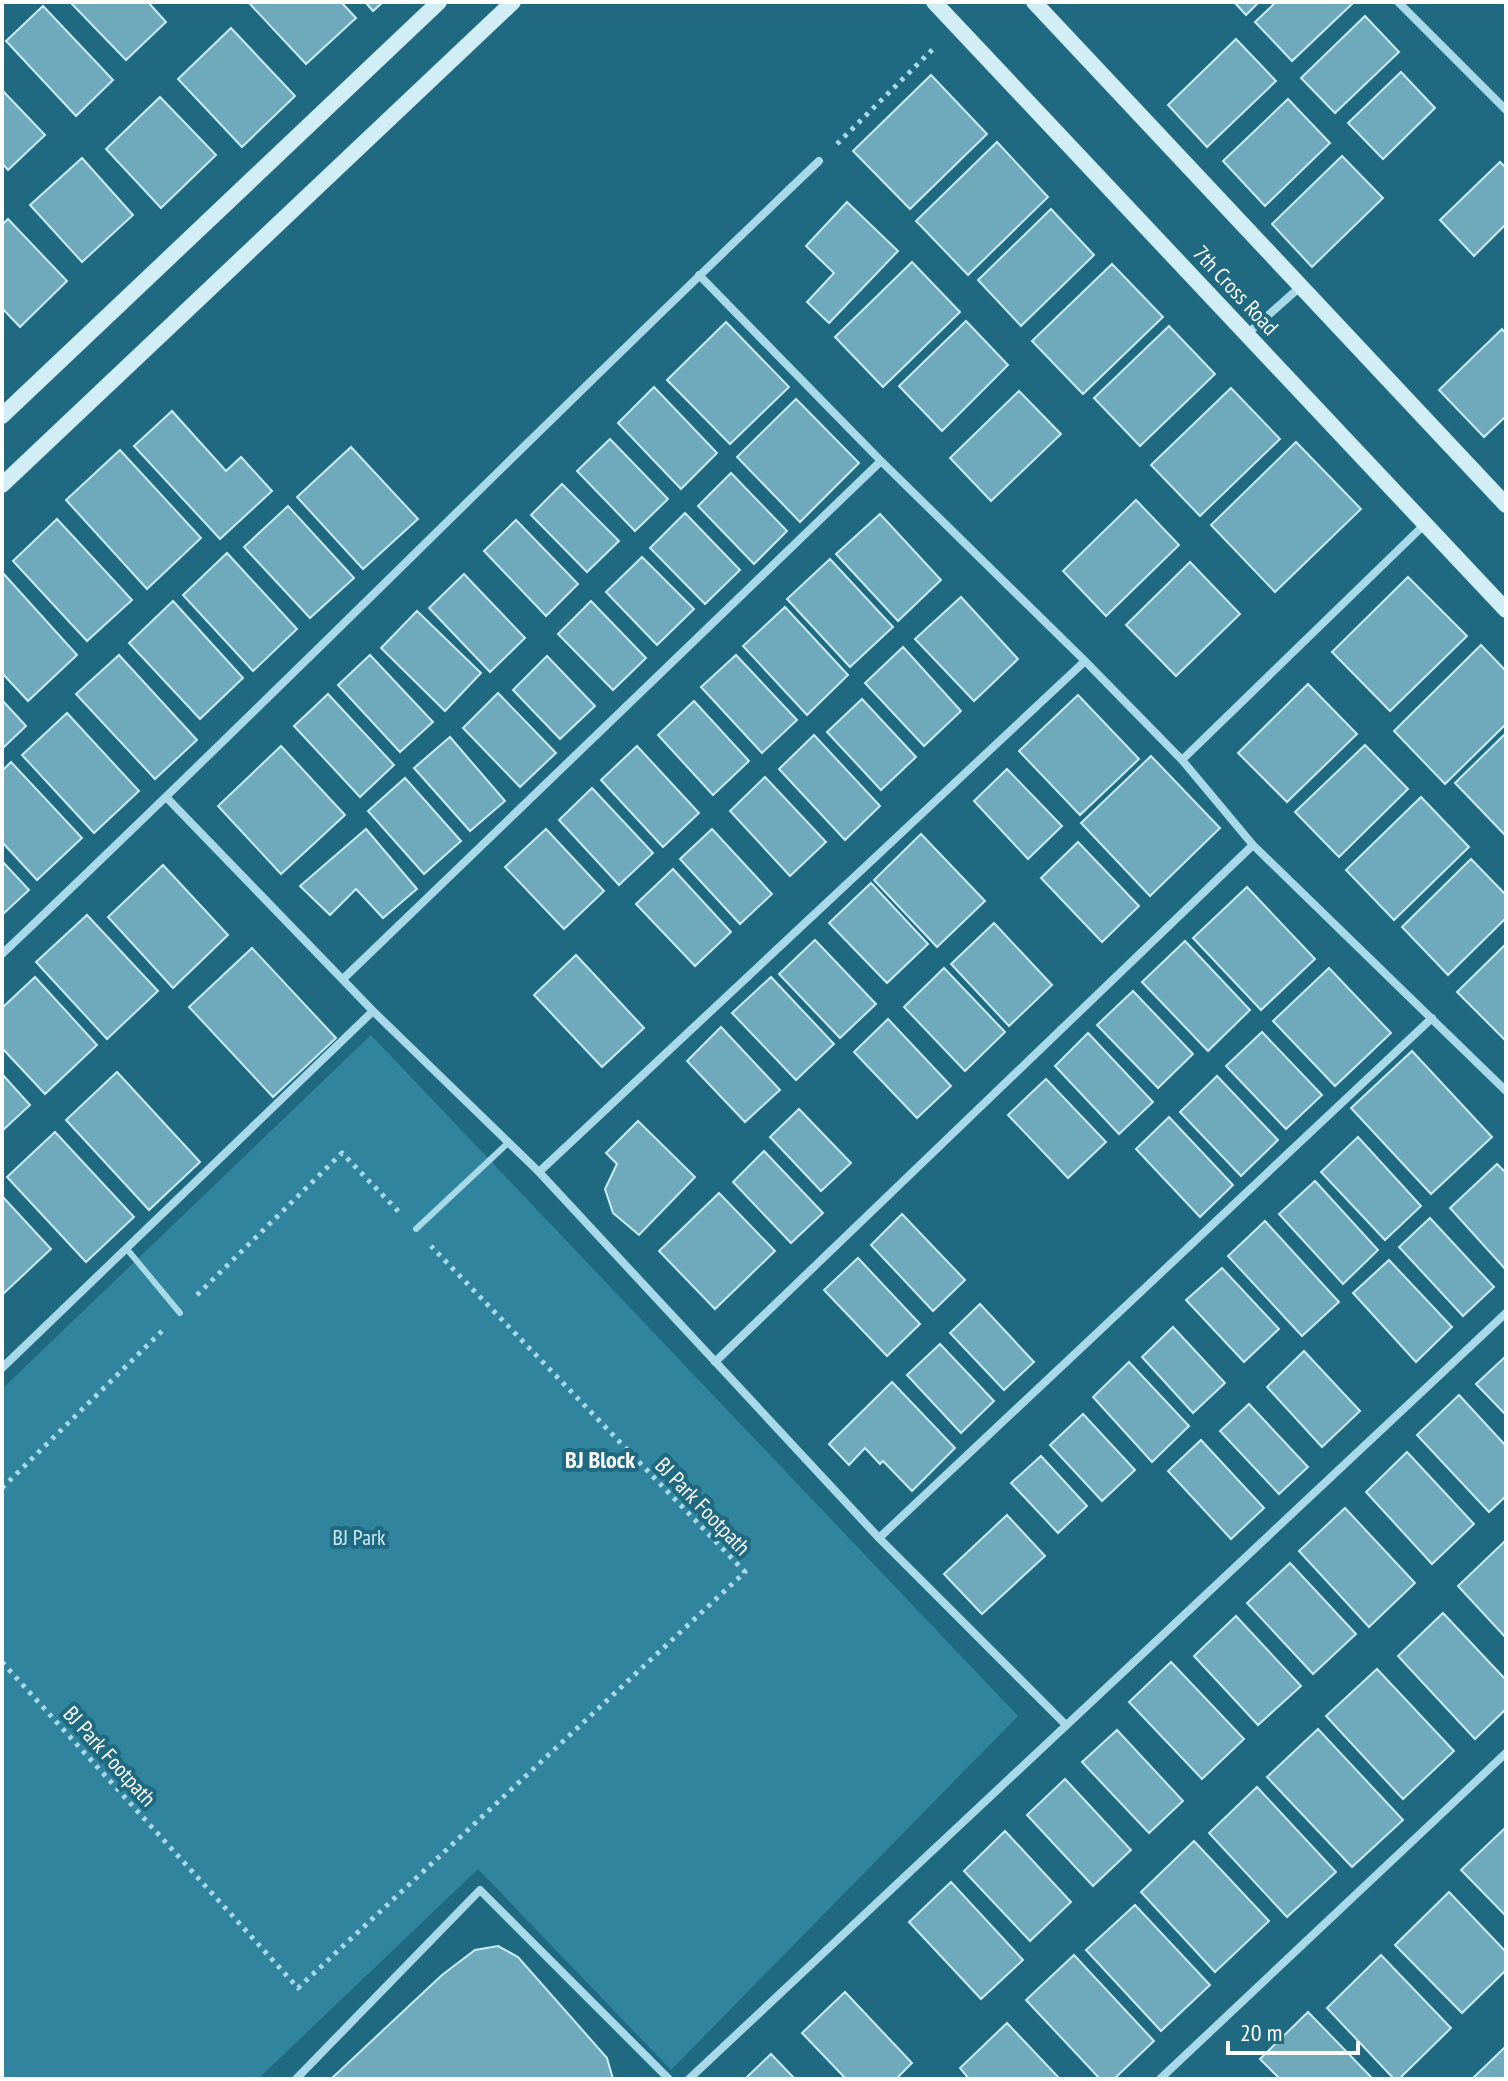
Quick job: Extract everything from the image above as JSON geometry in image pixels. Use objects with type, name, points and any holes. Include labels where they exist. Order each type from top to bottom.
[{"type":"street","points":[[2,416],[439,2]]},
{"type":"street","points":[[2,485],[513,2]]},
{"type":"street","name":"7th Cross Road","points":[[934,2],[1506,610]]},
{"type":"street","points":[[1034,2],[1506,505]]},
{"type":"street","points":[[1398,2],[1506,110]]},
{"type":"street","points":[[2,954],[167,798],[819,161]]},
{"type":"street","points":[[699,275],[1182,760],[1253,845],[1506,1091]]},
{"type":"street","points":[[1247,334],[1302,285]]},
{"type":"street","points":[[343,979],[881,461]]},
{"type":"street","points":[[1182,760],[1425,523]]},
{"type":"street","points":[[539,1172],[1085,661]]},
{"type":"street","points":[[167,798],[373,1011],[539,1172],[879,1538],[1065,1724]]},
{"type":"street","points":[[715,1362],[1253,845]]},
{"type":"street","points":[[2,1368],[373,1011]]},
{"type":"street","points":[[879,1538],[1432,1018]]},
{"type":"street","points":[[689,2079],[1506,1313]]},
{"type":"street","points":[[1160,2079],[1506,1753]]},
{"type":"street","points":[[296,2079],[480,1890],[669,2079]]},
{"type":"lane","points":[[416,1229],[509,1142]]},
{"type":"lane","points":[[126,1247],[180,1313]]},
{"type":"path","points":[[819,161],[956,26]]},
{"type":"path","name":"BJ Park Footpath","points":[[2,1488],[342,1153],[745,1572],[298,1988],[2,1662]]},
{"type":"green space","name":"BJ Park","points":[[371,1035],[1018,1716],[671,2070],[478,1869],[258,2079],[2,2079],[2,1389]]},
{"type":"building","points":[[70,2],[148,2],[166,22],[126,60]]},
{"type":"building","points":[[341,2],[356,18],[306,64],[249,3]]},
{"type":"building","points":[[365,2],[383,2],[373,11]]},
{"type":"building","points":[[1234,2],[1259,2],[1246,15]]},
{"type":"building","points":[[1276,2],[1352,4],[1292,61],[1255,22]]},
{"type":"building","points":[[43,6],[113,80],[76,116],[6,41]]},
{"type":"building","points":[[1365,16],[1399,52],[1335,113],[1301,78]]},
{"type":"building","points":[[231,28],[295,96],[242,147],[178,79]]},
{"type":"building","points":[[1236,39],[1276,81],[1207,147],[1168,105]]},
{"type":"building","points":[[1401,72],[1435,108],[1383,159],[1348,123]]},
{"type":"building","points":[[931,75],[987,134],[910,209],[853,151]]},
{"type":"building","points":[[2,90],[45,135],[8,170],[2,163]]},
{"type":"building","points":[[160,97],[216,155],[161,208],[106,149]]},
{"type":"building","points":[[1288,99],[1330,143],[1265,206],[1223,161]]},
{"type":"building","points":[[997,142],[1048,197],[968,275],[916,221]]},
{"type":"building","points":[[1342,156],[1383,198],[1312,267],[1272,224]]},
{"type":"building","points":[[82,158],[133,215],[82,262],[30,205]]},
{"type":"building","points":[[1500,162],[1506,168],[1506,224],[1474,256],[1440,220]]},
{"type":"building","points":[[847,202],[898,251],[829,323],[807,302],[834,273],[806,246]]},
{"type":"building","points":[[1051,209],[1094,255],[1021,326],[978,280]]},
{"type":"building","points":[[8,219],[67,281],[20,327],[2,308],[2,225]]},
{"type":"building","points":[[912,262],[960,312],[883,387],[835,337]]},
{"type":"building","points":[[1112,264],[1163,317],[1083,394],[1032,341]]},
{"type":"building","points":[[966,321],[1008,365],[942,431],[899,386]]},
{"type":"building","points":[[726,322],[789,387],[730,444],[667,380]]},
{"type":"building","points":[[1169,326],[1215,374],[1140,446],[1094,398]]},
{"type":"building","points":[[1502,329],[1506,334],[1506,416],[1484,437],[1439,390]]},
{"type":"building","points":[[654,387],[717,453],[681,489],[618,423]]},
{"type":"building","points":[[1231,388],[1280,439],[1200,516],[1151,465]]},
{"type":"building","points":[[1019,391],[1061,434],[991,501],[950,458]]},
{"type":"building","points":[[796,399],[859,463],[800,522],[737,457]]},
{"type":"building","points":[[172,411],[226,471],[241,457],[272,491],[220,539],[134,446]]},
{"type":"building","points":[[610,439],[668,499],[635,531],[577,471]]},
{"type":"building","points":[[1296,442],[1361,509],[1275,592],[1211,525]]},
{"type":"building","points":[[351,447],[418,519],[363,569],[297,497]]},
{"type":"building","points":[[120,450],[201,538],[147,589],[66,500]]},
{"type":"building","points":[[731,473],[787,531],[754,564],[698,506]]},
{"type":"building","points":[[562,484],[619,541],[587,572],[531,515]]},
{"type":"building","points":[[1136,500],[1179,545],[1106,616],[1063,571]]},
{"type":"building","points":[[288,506],[354,578],[310,618],[244,547]]},
{"type":"building","points":[[685,513],[740,570],[705,604],[650,548]]},
{"type":"building","points":[[880,514],[941,580],[898,621],[836,554]]},
{"type":"building","points":[[57,519],[132,600],[87,641],[13,561]]},
{"type":"building","points":[[516,520],[578,584],[546,616],[484,551]]},
{"type":"building","points":[[227,553],[297,629],[253,671],[183,595]]},
{"type":"building","points":[[642,557],[694,609],[657,645],[606,592]]},
{"type":"building","points":[[830,559],[893,627],[850,667],[787,599]]},
{"type":"building","points":[[1190,562],[1240,614],[1176,676],[1126,625]]},
{"type":"building","points":[[2,572],[77,655],[28,701],[2,673]]},
{"type":"building","points":[[464,574],[525,638],[490,672],[429,608]]},
{"type":"building","points":[[1408,577],[1467,636],[1390,711],[1332,652]]},
{"type":"building","points":[[961,597],[1018,659],[974,701],[915,639]]},
{"type":"building","points":[[173,601],[243,678],[200,719],[129,643]]},
{"type":"building","points":[[591,601],[646,658],[613,690],[558,634]]},
{"type":"building","points":[[785,607],[848,675],[807,715],[743,646]]},
{"type":"building","points":[[417,611],[481,673],[445,711],[381,648]]},
{"type":"building","points":[[1481,645],[1506,671],[1506,724],[1445,784],[1394,731]]},
{"type":"building","points":[[903,647],[961,711],[924,746],[865,683]]},
{"type":"building","points":[[119,655],[197,740],[155,779],[76,694]]},
{"type":"building","points":[[370,655],[433,722],[400,752],[338,685]]},
{"type":"building","points":[[736,655],[797,720],[762,753],[701,687]]},
{"type":"building","points":[[547,656],[595,706],[560,739],[513,690]]},
{"type":"building","points":[[1308,684],[1357,734],[1287,802],[1238,753]]},
{"type":"building","points":[[498,693],[556,753],[520,787],[463,728]]},
{"type":"building","points":[[328,694],[394,765],[360,797],[294,726]]},
{"type":"building","points":[[1078,695],[1139,759],[1080,815],[1019,751]]},
{"type":"building","points":[[862,699],[916,757],[881,790],[827,732]]},
{"type":"building","points":[[2,700],[26,726],[2,749]]},
{"type":"building","points":[[694,701],[749,761],[713,795],[658,735]]},
{"type":"building","points":[[67,713],[139,791],[94,833],[22,755]]},
{"type":"building","points":[[1506,733],[1506,832],[1504,834],[1455,783]]},
{"type":"building","points":[[814,735],[880,806],[845,840],[779,769]]},
{"type":"building","points":[[450,737],[505,801],[470,831],[414,768]]},
{"type":"building","points":[[1365,745],[1408,789],[1339,857],[1295,812]]},
{"type":"building","points":[[281,746],[345,815],[281,874],[218,806]]},
{"type":"building","points":[[637,746],[699,813],[663,847],[601,780]]},
{"type":"building","points":[[1151,756],[1220,828],[1150,896],[1081,823]]},
{"type":"building","points":[[11,762],[82,838],[37,880],[2,842],[2,771]]},
{"type":"building","points":[[1007,769],[1062,826],[1028,859],[974,801]]},
{"type":"building","points":[[765,777],[826,842],[790,876],[730,811]]},
{"type":"building","points":[[405,778],[461,841],[424,874],[368,811]]},
{"type":"building","points":[[592,788],[653,853],[619,885],[559,820]]},
{"type":"building","points":[[1421,797],[1469,847],[1394,920],[1346,870]]},
{"type":"building","points":[[366,829],[417,889],[383,918],[356,889],[330,915],[300,886]]},
{"type":"building","points":[[546,829],[604,891],[564,929],[505,867]]},
{"type":"building","points":[[712,829],[772,894],[740,924],[680,859]]},
{"type":"building","points":[[921,834],[985,901],[937,947],[874,880]]},
{"type":"building","points":[[1078,842],[1139,906],[1102,942],[1041,878]]},
{"type":"building","points":[[1471,859],[1506,895],[1506,918],[1448,975],[1402,927]]},
{"type":"building","points":[[2,861],[29,890],[2,915]]},
{"type":"building","points":[[163,865],[228,935],[173,988],[108,917]]},
{"type":"building","points":[[673,869],[731,932],[695,966],[636,904]]},
{"type":"building","points":[[871,883],[928,944],[887,983],[829,923]]},
{"type":"building","points":[[1247,887],[1315,959],[1261,1010],[1193,938]]},
{"type":"building","points":[[87,915],[158,991],[107,1039],[36,962]]},
{"type":"building","points":[[994,923],[1052,985],[1009,1026],[951,964]]},
{"type":"building","points":[[815,940],[876,1004],[840,1038],[779,974]]},
{"type":"building","points":[[1185,941],[1250,1010],[1208,1051],[1142,982]]},
{"type":"building","points":[[1506,944],[1506,1039],[1505,1040],[1457,992]]},
{"type":"building","points":[[252,948],[336,1038],[273,1097],[189,1007]]},
{"type":"building","points":[[576,955],[644,1028],[602,1067],[534,995]]},
{"type":"building","points":[[944,968],[1005,1032],[965,1071],[904,1007]]},
{"type":"building","points":[[1329,968],[1391,1033],[1335,1086],[1273,1021]]},
{"type":"building","points":[[35,977],[97,1045],[45,1094],[2,1048],[2,1008]]},
{"type":"building","points":[[771,977],[834,1044],[796,1080],[732,1013]]},
{"type":"building","points":[[1133,991],[1193,1054],[1158,1088],[1097,1025]]},
{"type":"building","points":[[888,1019],[951,1086],[917,1118],[854,1052]]},
{"type":"building","points":[[721,1027],[780,1090],[745,1122],[687,1061]]},
{"type":"building","points":[[1262,1032],[1322,1095],[1286,1129],[1226,1066]]},
{"type":"building","points":[[1088,1033],[1153,1102],[1119,1134],[1055,1066]]},
{"type":"building","points":[[1412,1051],[1492,1137],[1431,1194],[1351,1108]]},
{"type":"building","points":[[117,1072],[200,1162],[149,1210],[66,1120]]},
{"type":"building","points":[[2,1074],[30,1105],[2,1131]]},
{"type":"building","points":[[1217,1076],[1278,1140],[1241,1176],[1180,1112]]},
{"type":"building","points":[[1046,1079],[1106,1142],[1068,1178],[1008,1115]]},
{"type":"building","points":[[799,1109],[851,1163],[821,1191],[770,1137]]},
{"type":"building","points":[[1169,1117],[1233,1185],[1200,1217],[1136,1149]]},
{"type":"building","points":[[638,1121],[695,1177],[639,1235],[613,1213],[605,1189],[617,1164],[606,1153]]},
{"type":"building","points":[[55,1132],[134,1217],[86,1262],[7,1177]]},
{"type":"building","points":[[1358,1137],[1421,1206],[1385,1240],[1321,1172]]},
{"type":"building","points":[[764,1151],[823,1213],[791,1243],[733,1182]]},
{"type":"building","points":[[1497,1164],[1506,1173],[1506,1270],[1450,1208]]},
{"type":"building","points":[[1315,1181],[1378,1250],[1343,1284],[1279,1214]]},
{"type":"building","points":[[719,1193],[775,1251],[715,1309],[659,1251]]},
{"type":"building","points":[[2,1196],[51,1249],[2,1295]]},
{"type":"building","points":[[902,1214],[965,1280],[933,1311],[871,1245]]},
{"type":"building","points":[[1430,1218],[1494,1287],[1463,1316],[1399,1247]]},
{"type":"building","points":[[1265,1221],[1339,1302],[1302,1336],[1228,1256]]},
{"type":"building","points":[[858,1258],[920,1324],[887,1356],[824,1290]]},
{"type":"building","points":[[1389,1260],[1452,1327],[1416,1362],[1353,1293]]},
{"type":"building","points":[[1222,1268],[1279,1329],[1244,1362],[1186,1300]]},
{"type":"building","points":[[980,1304],[1034,1362],[1004,1390],[950,1333]]},
{"type":"building","points":[[1173,1327],[1225,1383],[1193,1413],[1142,1357]]},
{"type":"building","points":[[940,1344],[994,1401],[961,1433],[907,1375]]},
{"type":"building","points":[[1304,1351],[1360,1411],[1322,1447],[1267,1387]]},
{"type":"building","points":[[1506,1356],[1506,1415],[1476,1384]]},
{"type":"building","points":[[1129,1362],[1189,1426],[1152,1462],[1093,1397]]},
{"type":"building","points":[[892,1382],[955,1448],[912,1491],[883,1461],[880,1464],[865,1448],[849,1465],[829,1444]]},
{"type":"building","points":[[1459,1395],[1506,1446],[1506,1496],[1489,1512],[1417,1435]]},
{"type":"building","points":[[1249,1404],[1308,1467],[1279,1494],[1220,1431]]},
{"type":"building","points":[[1083,1414],[1135,1470],[1102,1501],[1050,1445]]},
{"type":"building","points":[[1201,1440],[1264,1508],[1231,1539],[1168,1471]]},
{"type":"building","points":[[1407,1452],[1474,1524],[1432,1564],[1366,1492]]},
{"type":"building","points":[[1041,1456],[1087,1506],[1058,1533],[1011,1483]]},
{"type":"building","points":[[1345,1508],[1415,1583],[1369,1627],[1299,1551]]},
{"type":"building","points":[[1007,1515],[1045,1556],[982,1614],[944,1574]]},
{"type":"building","points":[[1506,1540],[1506,1638],[1458,1586]]},
{"type":"building","points":[[1290,1563],[1356,1634],[1313,1674],[1247,1603]]},
{"type":"building","points":[[1443,1613],[1506,1680],[1506,1709],[1475,1739],[1398,1656]]},
{"type":"building","points":[[1236,1616],[1301,1686],[1258,1725],[1194,1656]]},
{"type":"building","points":[[1171,1662],[1244,1739],[1202,1779],[1129,1702]]},
{"type":"building","points":[[1377,1669],[1454,1751],[1403,1799],[1326,1716]]},
{"type":"building","points":[[1318,1729],[1403,1820],[1352,1867],[1267,1777]]},
{"type":"building","points":[[1117,1730],[1183,1801],[1149,1833],[1082,1762]]},
{"type":"building","points":[[1065,1779],[1131,1850],[1093,1886],[1027,1815]]},
{"type":"building","points":[[1257,1787],[1336,1872],[1287,1917],[1209,1833]]},
{"type":"building","points":[[1506,1827],[1506,1916],[1461,1870]]},
{"type":"building","points":[[1005,1831],[1071,1902],[1030,1941],[964,1871]]},
{"type":"building","points":[[1194,1841],[1269,1921],[1215,1972],[1141,1892]]},
{"type":"building","points":[[951,1882],[1023,1960],[981,1999],[909,1922]]},
{"type":"building","points":[[1449,1892],[1506,1952],[1506,1970],[1462,2013],[1395,1945]]},
{"type":"building","points":[[1135,1905],[1210,1985],[1161,2031],[1086,1950]]},
{"type":"building","points":[[498,1946],[518,1957],[607,2058],[613,2079],[331,2079],[442,1975],[475,1950]]},
{"type":"building","points":[[1074,1955],[1154,2041],[1114,2079],[1100,2079],[1026,2000]]},
{"type":"building","points":[[1381,1955],[1451,2028],[1399,2079],[1394,2079],[1327,2008]]},
{"type":"building","points":[[845,1992],[912,2063],[896,2079],[846,2079],[802,2033]]},
{"type":"building","points":[[1308,2012],[1373,2079],[1280,2079],[1260,2059]]},
{"type":"building","points":[[1007,2023],[1060,2079],[969,2079],[960,2068]]},
{"type":"building","points":[[1506,2046],[1506,2079],[1472,2079]]},
{"type":"building","points":[[771,2054],[795,2079],[745,2079]]},
{"type":"district","name":"BJ Block","points":[[600,1459]]}]
